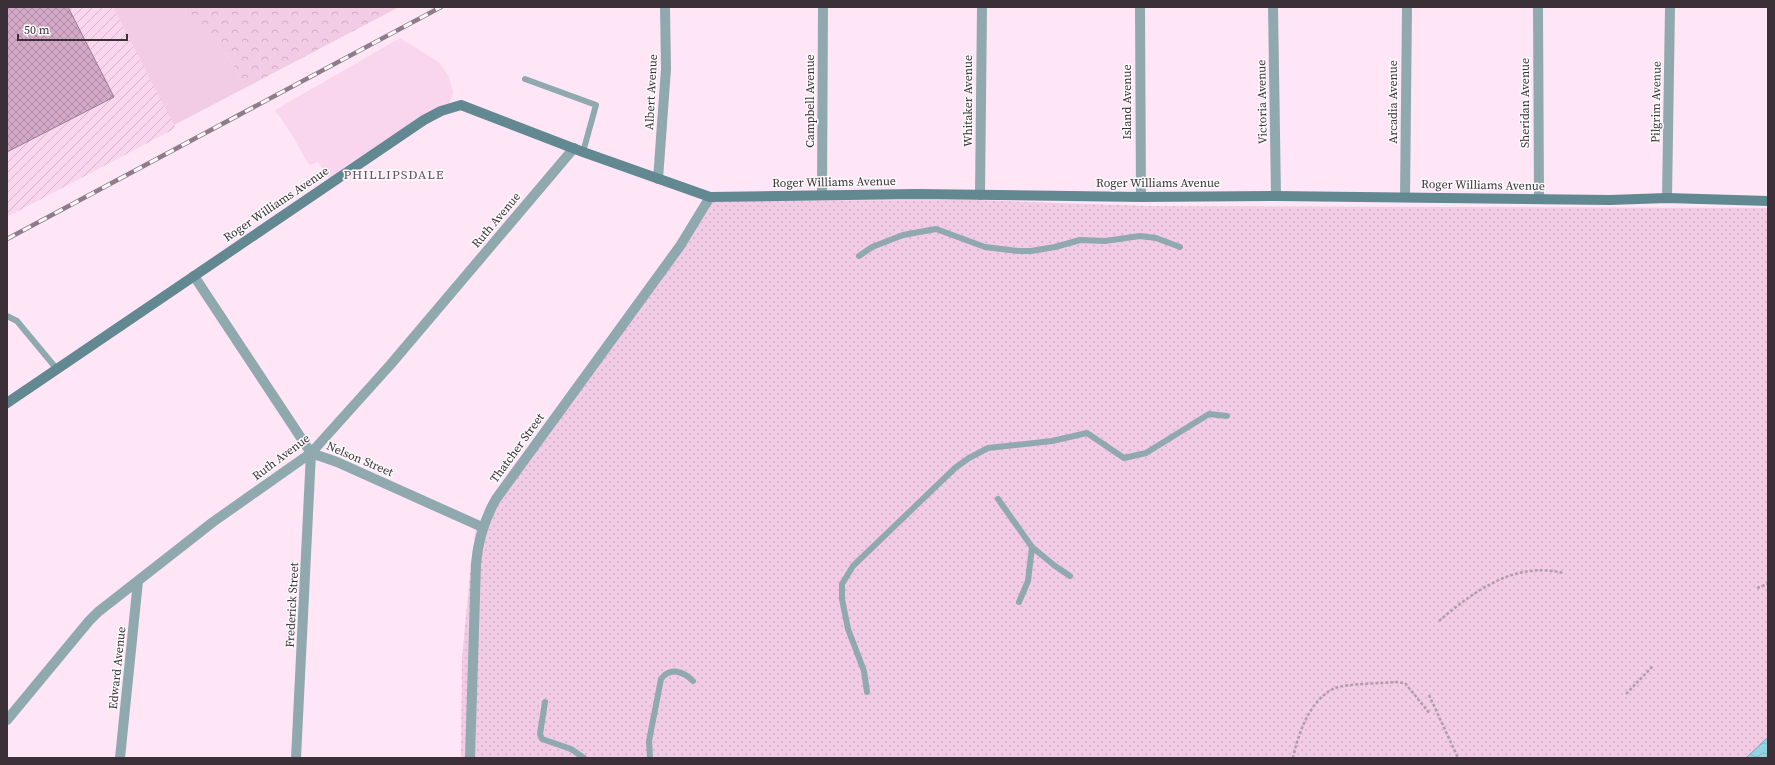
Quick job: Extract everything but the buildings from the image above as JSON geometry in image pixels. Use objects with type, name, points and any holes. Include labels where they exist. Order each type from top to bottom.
[{"type":"main road","name":"Roger Williams Avenue","points":[[7,402],[424,120],[451,107],[461,105],[578,150],[710,197],[822,195],[1141,197],[1276,196],[1610,200],[1667,198],[1768,201]]},
{"type":"street","name":"Albert Avenue","points":[[658,179],[666,69],[665,7]]},
{"type":"street","name":"Campbell Avenue","points":[[822,195],[823,7]]},
{"type":"street","name":"Whitaker Avenue","points":[[980,195],[982,7]]},
{"type":"street","name":"Island Avenue","points":[[1140,7],[1141,197]]},
{"type":"street","name":"Victoria Avenue","points":[[1273,7],[1276,196]]},
{"type":"street","name":"Arcadia Avenue","points":[[1405,197],[1407,7]]},
{"type":"street","name":"Sheridan Avenue","points":[[1538,7],[1539,198]]},
{"type":"street","name":"Pilgrim Avenue","points":[[1667,198],[1670,7]]},
{"type":"street","name":"Ruth Avenue","points":[[7,720],[89,621],[213,522],[312,453],[578,150]]},
{"type":"street","name":"Thatcher Street","points":[[470,758],[476,564],[482,527],[496,499],[680,246],[710,197]]},
{"type":"street","name":"Nelson Street","points":[[194,276],[312,453],[337,462],[482,527]]},
{"type":"street","name":"Frederick Street","points":[[296,758],[312,453]]},
{"type":"street","name":"Edward Avenue","points":[[120,758],[138,581]]},
{"type":"lane","points":[[525,79],[596,106],[578,150]]},
{"type":"lane","points":[[859,256],[872,247],[903,235],[936,229],[984,247],[1018,251],[1055,247],[1080,240],[1106,241],[1140,236],[1156,238],[1180,247]]},
{"type":"lane","points":[[7,316],[17,321],[56,368]]},
{"type":"lane","points":[[867,692],[864,671],[848,629],[842,599],[842,584],[853,566],[955,468],[988,448],[1052,441],[1088,433],[1124,458],[1146,453],[1209,414],[1227,416]]},
{"type":"lane","points":[[998,499],[1032,547],[1070,576]]},
{"type":"lane","points":[[1019,602],[1028,581],[1032,547]]},
{"type":"lane","points":[[650,758],[649,741],[660,679],[668,672],[673,671],[683,674],[693,681]]},
{"type":"lane","points":[[545,702],[540,734],[542,739],[570,749],[584,758]]},
{"type":"path","points":[[1439,621],[1459,604],[1484,587],[1506,576],[1529,571],[1550,570],[1563,573]]},
{"type":"path","points":[[1757,588],[1768,584]]},
{"type":"path","points":[[1626,694],[1653,666]]},
{"type":"path","points":[[1293,758],[1295,748],[1308,715],[1321,696],[1336,688],[1396,682],[1405,683],[1430,714]]},
{"type":"path","points":[[1429,695],[1458,758]]},
{"type":"shaded area","points":[[7,7],[113,7],[176,128],[7,217]]},
{"type":"shaded area","points":[[400,38],[441,65],[449,77],[453,93],[449,104],[331,181],[318,162],[310,165],[306,160],[294,138],[275,110]]},
{"type":"green space","points":[[113,7],[186,7],[185,16],[211,36],[232,62],[245,88],[174,125]]},
{"type":"green space","points":[[186,7],[399,7],[245,88],[232,62],[211,36],[185,16]]},
{"type":"green space","points":[[975,200],[1148,206],[1768,208],[1768,758],[461,758],[462,658],[471,563],[476,528],[628,320],[706,201]]},
{"type":"water","points":[[1768,737],[1768,758],[1746,758]]},
{"type":"railway","points":[[7,239],[441,7]]},
{"type":"district","name":"PHILLIPSDALE","points":[[394,174]]}]
